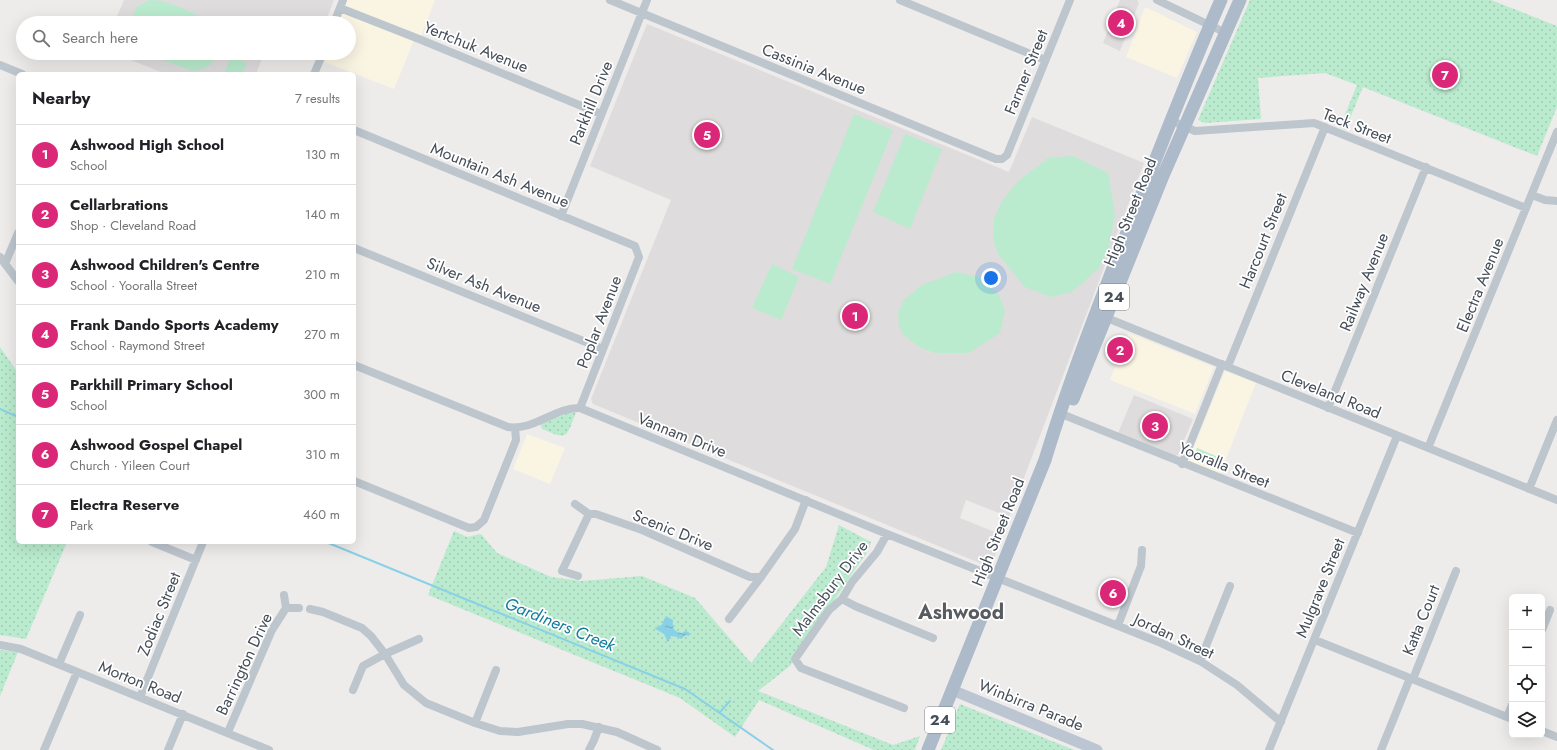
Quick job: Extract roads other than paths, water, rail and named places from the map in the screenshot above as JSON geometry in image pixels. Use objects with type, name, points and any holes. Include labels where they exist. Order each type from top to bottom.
[{"type":"main road","name":"High Street Road","points":[[928,750],[1062,415],[1100,315],[1170,120],[1221,0]]},
{"type":"main road","name":"High Street Road","points":[[1100,315],[1185,127],[1240,0]]},
{"type":"street","name":"Cassinia Avenue","points":[[610,0],[996,159],[1002,159],[1007,155]]},
{"type":"street","name":"Parkhill Drive","points":[[561,216],[647,0]]},
{"type":"street","points":[[900,0],[1046,60]]},
{"type":"street","name":"Farmer Street","points":[[1007,155],[1070,0]]},
{"type":"street","points":[[1157,0],[1226,33]]},
{"type":"street","points":[[337,16],[342,4]]},
{"type":"street","name":"Yertchuk Avenue","points":[[342,4],[601,114]]},
{"type":"street","points":[[315,72],[319,60]]},
{"type":"street","points":[[0,65],[17,72]]},
{"type":"street","name":"Teck Street","points":[[1170,120],[1195,130],[1314,123],[1526,208]]},
{"type":"street","name":"Harcourt Street","points":[[1182,464],[1325,127]]},
{"type":"street","name":"Mountain Ash Avenue","points":[[356,131],[635,246]]},
{"type":"street","name":"Electra Avenue","points":[[1428,448],[1557,132]]},
{"type":"street","name":"Railway Avenue","points":[[1328,408],[1426,167]]},
{"type":"street","points":[[1532,195],[1545,200],[1557,200]]},
{"type":"street","points":[[5,264],[16,238]]},
{"type":"street","name":"Poplar Avenue","points":[[580,408],[639,257],[635,246]]},
{"type":"street","name":"Silver Ash Avenue","points":[[356,249],[603,349]]},
{"type":"street","points":[[0,257],[16,278]]},
{"type":"street","name":"Cleveland Road","points":[[1100,315],[1557,500]]},
{"type":"street","points":[[356,366],[508,427],[522,428],[568,409],[580,408]]},
{"type":"street","name":"Vannam Drive","points":[[580,408],[998,578]]},
{"type":"street","name":"Yooralla Street","points":[[1062,415],[1358,533]]},
{"type":"street","points":[[1529,489],[1557,420]]},
{"type":"street","points":[[356,482],[469,528],[476,527],[484,520],[514,446],[516,440],[515,428]]},
{"type":"street","name":"Mulgrave Street","points":[[1269,750],[1397,436]]},
{"type":"street","points":[[729,618],[762,577],[795,529],[806,500]]},
{"type":"street","name":"Scenic Drive","points":[[575,504],[589,514],[596,514],[642,530],[750,577],[762,577]]},
{"type":"street","points":[[578,576],[562,571],[589,514]]},
{"type":"street","name":"Malmsbury Drive","points":[[887,534],[877,552],[852,582],[842,599],[829,610],[795,659],[801,668],[904,708]]},
{"type":"street","points":[[157,544],[196,560]]},
{"type":"street","name":"Zodiac Street","points":[[140,697],[203,544]]},
{"type":"street","points":[[1118,625],[1141,566],[1142,550]]},
{"type":"street","name":"Katta Court","points":[[1381,750],[1456,571]]},
{"type":"street","name":"Jordan Street","points":[[998,578],[1162,642],[1200,661],[1236,685],[1281,722]]},
{"type":"street","points":[[1200,661],[1230,586]]},
{"type":"street","name":"Barrington Drive","points":[[228,732],[272,630],[286,608],[284,595]]},
{"type":"street","points":[[842,599],[855,606],[933,638]]},
{"type":"street","name":"Barrington Drive","points":[[286,608],[299,608]]},
{"type":"street","points":[[310,609],[362,628],[371,636],[385,654],[404,686],[426,703],[475,723],[500,731],[518,732],[568,724],[596,727],[617,732],[657,750]]},
{"type":"street","points":[[1545,622],[1550,610]]},
{"type":"street","points":[[59,664],[80,615]]},
{"type":"street","points":[[353,690],[363,666],[385,654],[419,639]]},
{"type":"street","points":[[1315,640],[1509,718]]},
{"type":"street","name":"Morton Road","points":[[0,645],[21,649],[228,732],[269,750]]},
{"type":"street","points":[[475,723],[496,670]]},
{"type":"street","points":[[44,750],[77,672]]},
{"type":"street","name":"Winbirra Parade","points":[[952,690],[1097,750]]},
{"type":"street","points":[[168,750],[182,714]]},
{"type":"street","points":[[588,750],[596,727]]},
{"type":"street","points":[[1545,732],[1557,737]]},
{"type":"water","points":[[666,616],[673,620],[673,627],[675,631],[682,633],[685,631],[689,632],[689,636],[686,635],[681,639],[671,636],[668,642],[664,634],[654,628],[662,625]]},
{"type":"waterway","name":"Gardiners Creek","points":[[0,409],[16,416]]},
{"type":"waterway","name":"Gardiners Creek","points":[[331,544],[685,689],[773,750]]},
{"type":"waterway","points":[[720,712],[730,701]]},
{"type":"place","name":"Frank Dando Sports Academy","points":[[1121,23]]},
{"type":"place","name":"Electra Reserve","points":[[1445,75]]},
{"type":"place","name":"Parkhill Primary School","points":[[707,135]]},
{"type":"place","name":"Ashwood High School","points":[[855,316]]},
{"type":"place","name":"Cellarbrations","points":[[1120,350]]},
{"type":"place","name":"Ashwood Children's Centre","points":[[1155,426]]},
{"type":"place","name":"Ashwood Gospel Chapel","points":[[1113,593]]},
{"type":"district","name":"Ashwood","points":[[961,612]]}]
